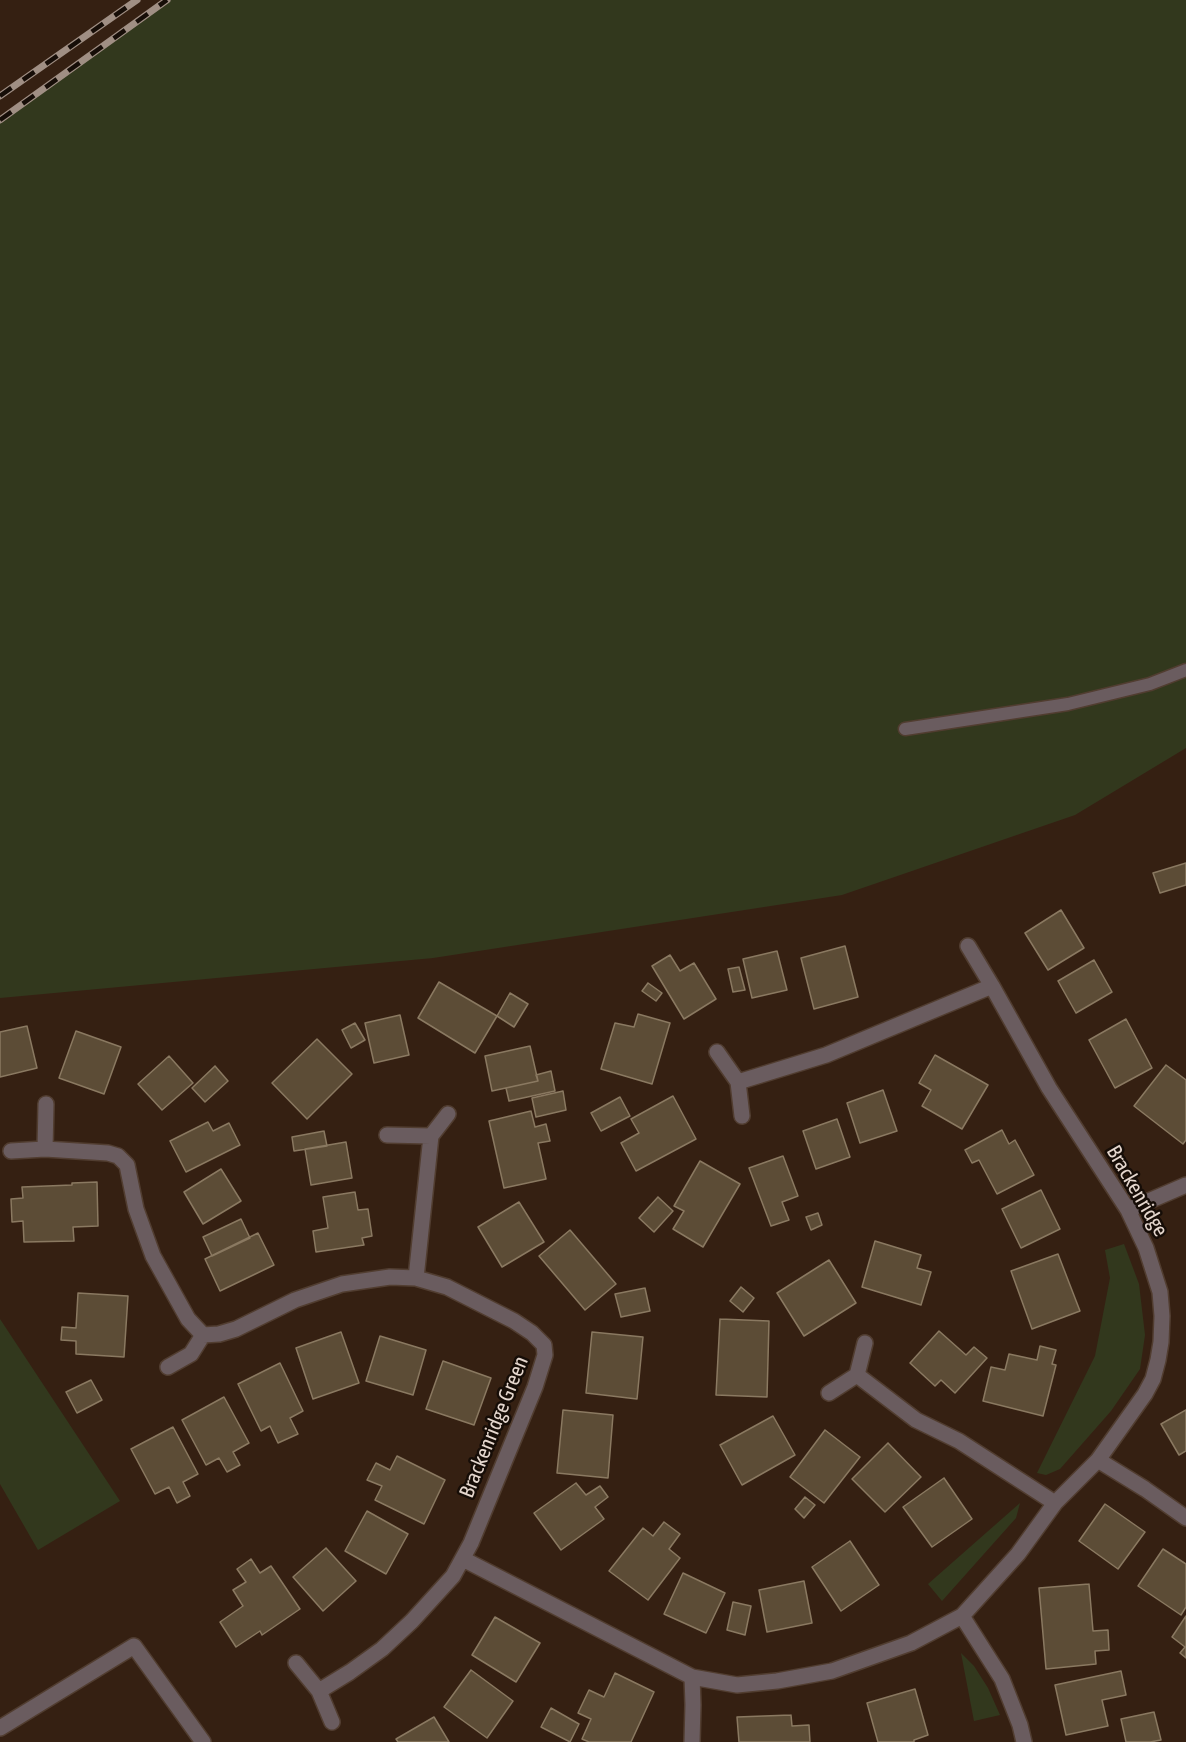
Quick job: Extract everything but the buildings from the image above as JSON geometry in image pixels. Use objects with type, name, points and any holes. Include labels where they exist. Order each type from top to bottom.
[{"type":"street","name":"Brackenridge","points":[[962,1616],[1018,1554],[1055,1503],[1098,1460],[1145,1394],[1153,1379],[1158,1360],[1162,1316],[1160,1292],[1154,1271],[1128,1210],[1049,1088],[968,946]]},
{"type":"street","points":[[738,1082],[826,1055],[992,986]]},
{"type":"street","points":[[717,1052],[738,1082],[742,1116]]},
{"type":"street","points":[[45,1149],[46,1104]]},
{"type":"street","points":[[416,1278],[431,1136],[448,1114]]},
{"type":"street","points":[[387,1135],[431,1136]]},
{"type":"street","points":[[11,1151],[45,1149],[108,1153],[118,1156],[127,1165],[136,1209],[153,1256],[188,1318],[203,1335],[191,1353],[168,1367]]},
{"type":"street","points":[[1128,1210],[1186,1185]]},
{"type":"street","name":"Brackenridge Green","points":[[203,1335],[219,1334],[236,1329],[295,1300],[342,1284],[390,1277],[416,1278],[447,1287],[514,1321],[532,1333],[544,1345],[545,1355],[535,1387],[463,1559],[453,1576],[412,1622],[382,1648],[319,1691]]},
{"type":"street","points":[[829,1393],[857,1375],[865,1343]]},
{"type":"street","points":[[857,1375],[916,1420],[959,1441],[1055,1503]]},
{"type":"street","points":[[1098,1460],[1186,1518]]},
{"type":"street","points":[[463,1559],[692,1677],[738,1685],[832,1671],[910,1643],[962,1616],[1002,1679],[1020,1725],[1024,1742]]},
{"type":"street","points":[[0,1728],[134,1646],[203,1742]]},
{"type":"street","points":[[296,1663],[319,1691],[332,1722]]},
{"type":"street","points":[[692,1677],[692,1742]]},
{"type":"lane","points":[[905,729],[1068,704],[1150,684],[1186,670]]},
{"type":"green space","points":[[167,0],[1186,0],[1186,748],[1075,815],[842,895],[433,958],[0,998],[0,120]]},
{"type":"green space","points":[[1124,1244],[1139,1284],[1145,1335],[1140,1369],[1111,1411],[1060,1469],[1046,1475],[1037,1473],[1095,1356],[1110,1278],[1105,1250]]},
{"type":"green space","points":[[0,1319],[120,1501],[38,1550],[0,1484]]},
{"type":"green space","points":[[1020,1503],[1016,1518],[942,1601],[928,1584]]},
{"type":"green space","points":[[961,1653],[974,1666],[988,1688],[1000,1715],[974,1721]]},
{"type":"railway","points":[[0,96],[137,0]]},
{"type":"railway","points":[[0,120],[167,0]]}]
